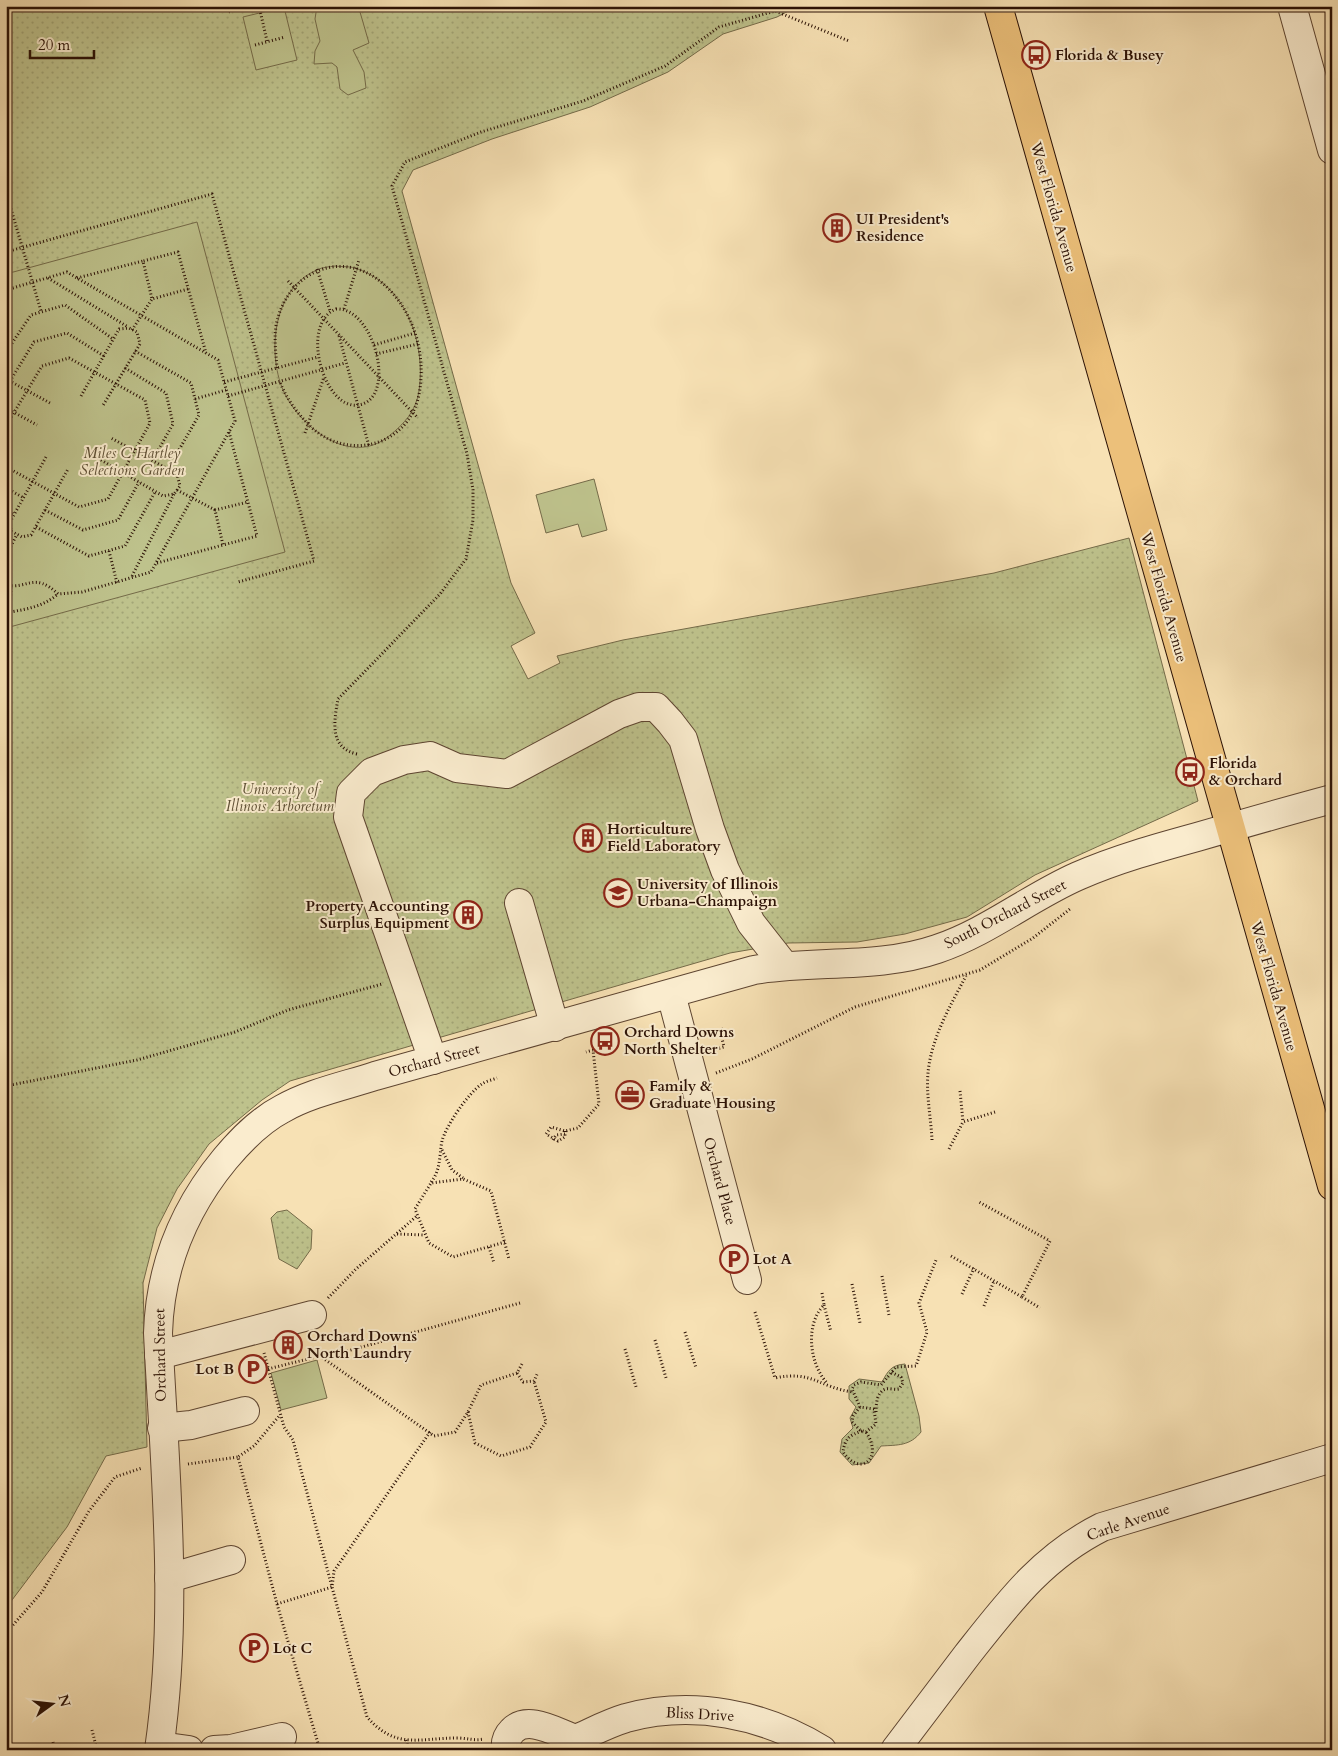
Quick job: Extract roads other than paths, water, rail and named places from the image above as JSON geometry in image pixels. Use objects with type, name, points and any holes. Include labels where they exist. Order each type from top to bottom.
[{"type":"main road","name":"West Florida Avenue","points":[[998,6],[1332,1186]]},
{"type":"street","points":[[1292,6],[1332,150]]},
{"type":"street","points":[[433,1060],[348,817],[351,793],[372,772],[397,763],[430,756],[457,768],[507,774],[620,714],[640,707],[656,707],[683,739],[710,829],[725,870],[747,915],[784,965]]},
{"type":"street","name":"South Orchard Street","points":[[671,994],[754,970],[784,965],[867,962],[906,957],[937,949],[973,934],[1077,876],[1119,859],[1332,798]]},
{"type":"street","points":[[519,903],[554,1026]]},
{"type":"street","name":"Orchard Street","points":[[159,1748],[169,1657],[169,1578],[158,1307],[166,1270],[178,1234],[201,1190],[238,1144],[262,1121],[282,1108],[314,1095],[433,1060],[671,994]]},
{"type":"street","name":"Orchard Place","points":[[671,994],[747,1280]]},
{"type":"street","points":[[159,1355],[312,1315]]},
{"type":"street","points":[[162,1428],[190,1425],[245,1411]]},
{"type":"street","name":"Carle Avenue","points":[[895,1750],[1002,1610],[1036,1572],[1080,1538],[1102,1527],[1332,1458]]},
{"type":"street","points":[[169,1578],[231,1560]]},
{"type":"street","name":"Bliss Drive","points":[[572,1744],[625,1719],[660,1711],[702,1711],[740,1715],[767,1723],[801,1737],[822,1750]]},
{"type":"street","points":[[508,1742],[515,1728],[526,1724],[536,1724],[572,1744]]},
{"type":"street","points":[[214,1750],[231,1749],[282,1737]]},
{"type":"street","points":[[159,1748],[188,1750]]},
{"type":"place","name":"Florida & Busey","points":[[1036,55]]},
{"type":"place","name":"UI President's Residence","points":[[837,228]]},
{"type":"place","name":"Florida & Orchard","points":[[1190,772]]},
{"type":"place","name":"Horticulture Field Laboratory","points":[[588,838]]},
{"type":"place","name":"University of Illinois Urbana-Champaign","points":[[618,893]]},
{"type":"place","name":"Property Accounting Surplus Equipment","points":[[468,915]]},
{"type":"place","name":"Orchard Downs North Shelter","points":[[605,1041]]},
{"type":"place","name":"Family & Graduate Housing","points":[[630,1095]]},
{"type":"place","name":"Lot A","points":[[734,1259]]},
{"type":"place","name":"Orchard Downs North Laundry","points":[[288,1345]]},
{"type":"place","name":"Lot B","points":[[253,1369]]},
{"type":"place","name":"Lot C","points":[[254,1648]]},
{"type":"park label","name":"Miles C Hartley Selections Garden","points":[[132,462]]},
{"type":"park label","name":"University of Illinois Arboretum","points":[[280,798]]}]
